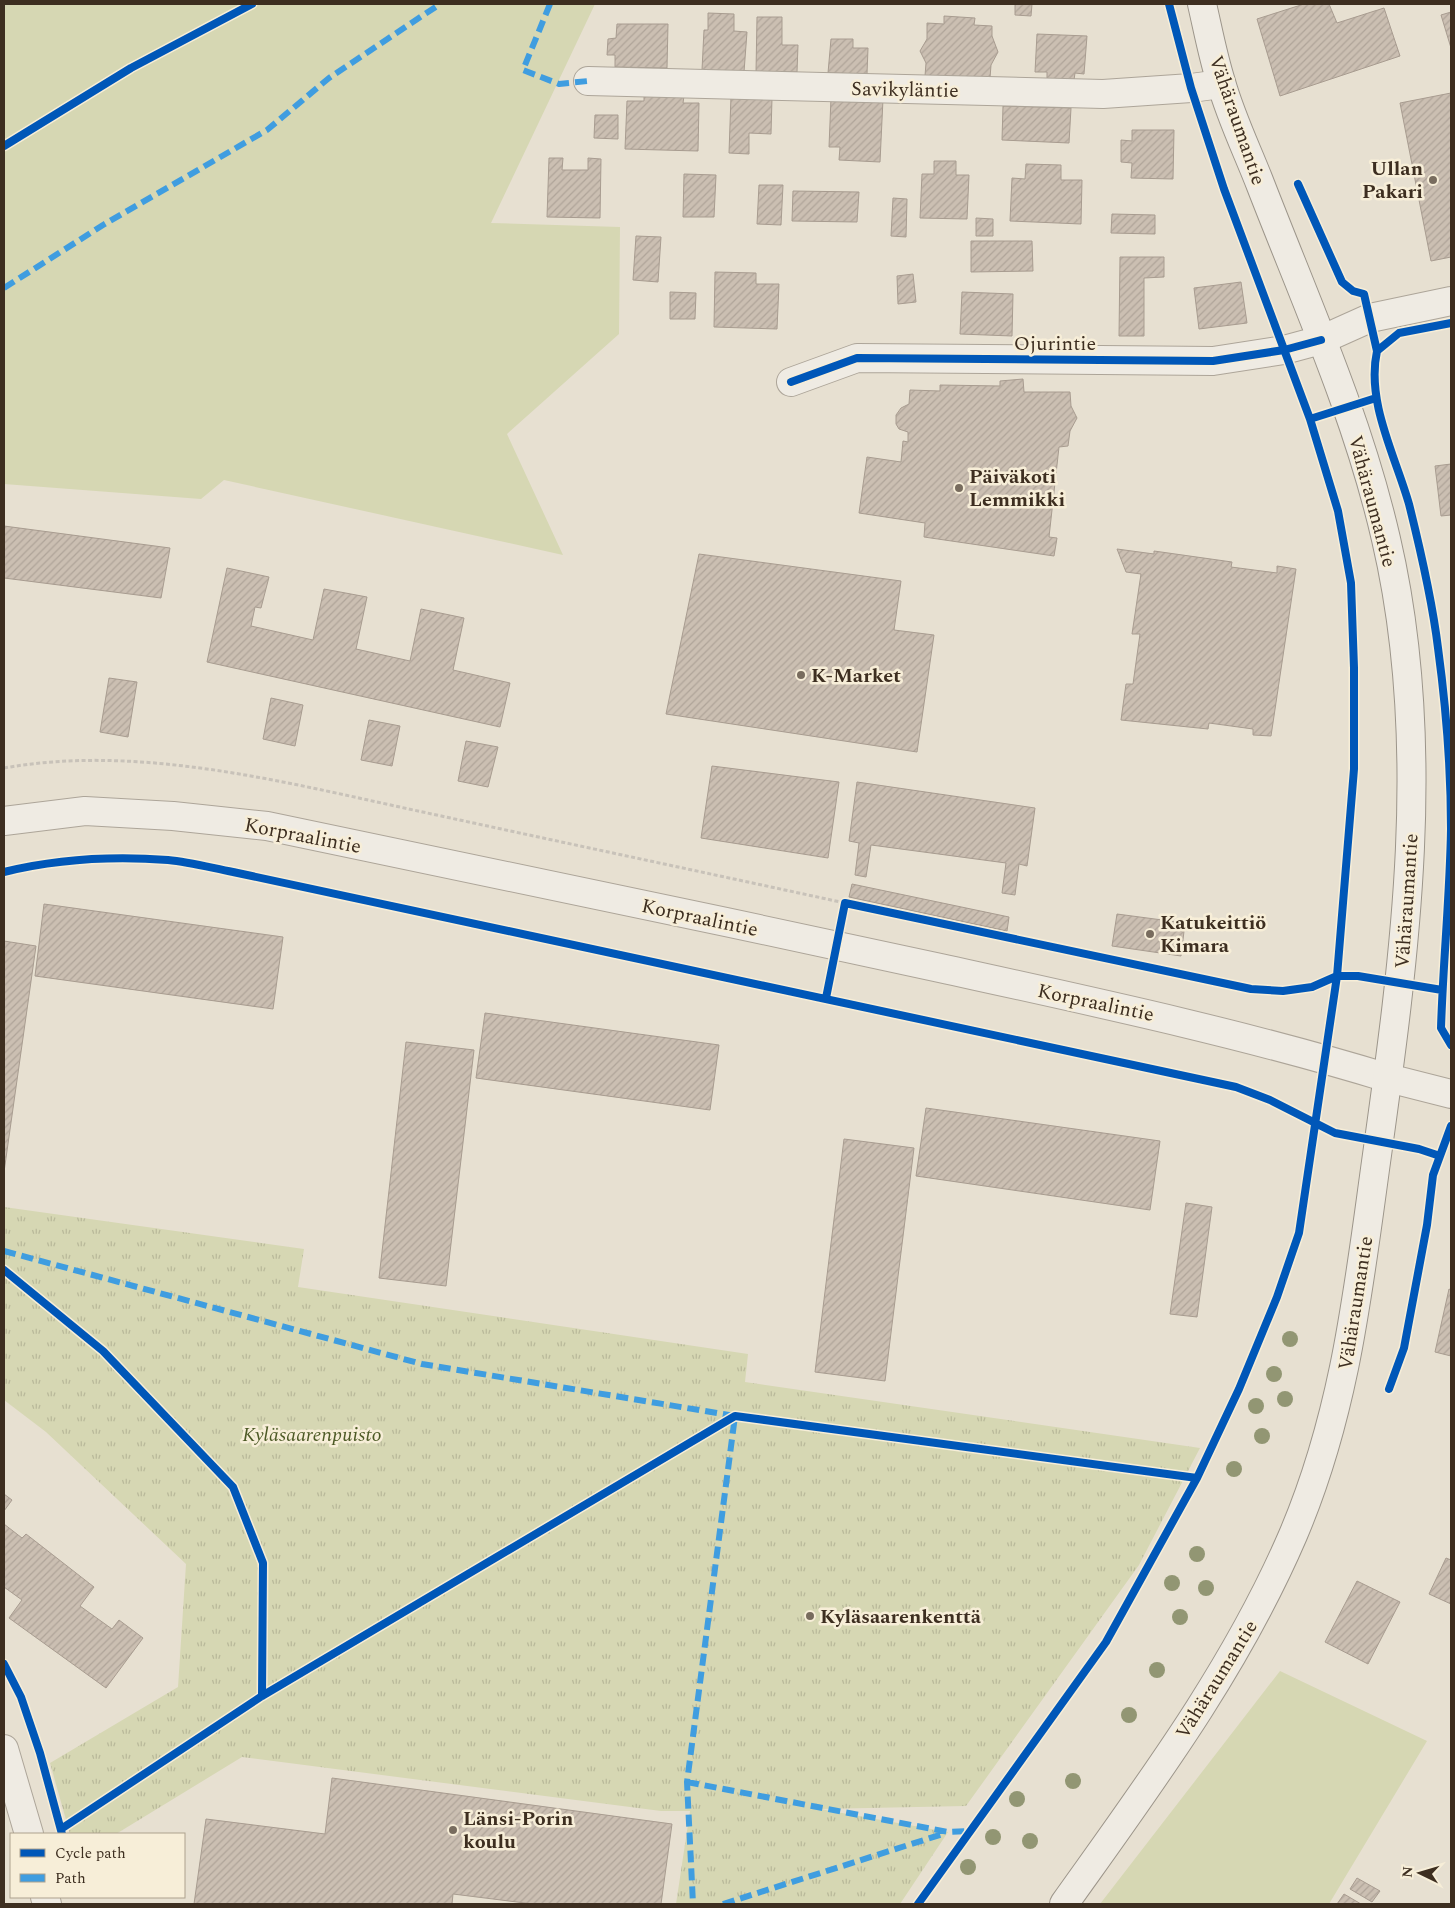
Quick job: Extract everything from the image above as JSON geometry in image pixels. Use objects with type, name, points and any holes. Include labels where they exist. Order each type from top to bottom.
[{"type":"street","name":"Vähäraumantie","points":[[1064,1904],[1211,1692],[1250,1627],[1294,1534],[1329,1438],[1351,1340],[1401,983],[1410,889],[1412,774],[1409,688],[1399,601],[1386,536],[1346,407],[1221,84],[1202,4]]},
{"type":"street","name":"Savikyläntie","points":[[588,81],[1103,94],[1221,84]]},
{"type":"street","name":"Ojurintie","points":[[792,382],[857,358],[1212,361],[1284,350],[1321,340],[1370,318],[1451,301]]},
{"type":"street","name":"Korpraalintie","points":[[4,821],[85,812],[173,816],[267,826],[836,945],[1188,1022],[1451,1094]]},
{"type":"street","points":[[4,1749],[29,1833]]},
{"type":"path","points":[[4,768],[42,761],[119,760],[200,768],[361,799],[854,905]]},
{"type":"path","points":[[836,945],[845,903]]},
{"type":"green space","points":[[4,4],[595,4],[491,223],[620,227],[619,334],[507,434],[563,555],[224,480],[201,499],[4,484]]},
{"type":"green space","name":"Kyläsaarenpuisto","points":[[4,1207],[304,1249],[298,1287],[748,1354],[745,1382],[1200,1448],[1139,1565],[966,1806],[820,1809],[948,1832],[900,1904],[676,1904],[690,1811],[661,1811],[242,1757],[118,1833],[70,1833],[50,1763],[178,1687],[186,1564],[46,1432],[4,1400]]},
{"type":"green space","points":[[1280,1671],[1427,1741],[1329,1904],[1100,1904]]},
{"type":"building","points":[[1015,4],[1032,4],[1031,16],[1015,15]]},
{"type":"building","points":[[1304,4],[1329,4],[1337,23],[1384,8],[1400,56],[1280,96],[1257,19]]},
{"type":"building","points":[[1451,12],[1451,48],[1441,15]]},
{"type":"building","points":[[708,13],[734,14],[734,31],[747,32],[744,72],[702,70],[704,30],[708,30]]},
{"type":"building","points":[[944,16],[975,18],[974,25],[992,26],[992,36],[998,52],[991,65],[990,78],[925,76],[926,63],[920,51],[927,39],[927,23],[944,24]]},
{"type":"building","points":[[757,17],[782,17],[782,45],[798,45],[797,72],[756,72]]},
{"type":"building","points":[[617,24],[668,24],[667,68],[615,67],[615,55],[607,55],[608,39],[616,38]]},
{"type":"building","points":[[1037,34],[1087,36],[1084,74],[1075,73],[1074,80],[1047,79],[1047,72],[1035,72]]},
{"type":"building","points":[[831,39],[853,39],[853,48],[868,48],[867,74],[828,73]]},
{"type":"building","name":"Ullan Pakari","points":[[1451,93],[1451,257],[1431,261],[1400,103]]},
{"type":"building","points":[[644,95],[684,96],[683,103],[699,103],[698,151],[625,149],[627,101],[644,101]]},
{"type":"building","points":[[731,96],[772,98],[771,134],[749,133],[749,154],[729,153]]},
{"type":"building","points":[[831,98],[883,99],[880,162],[839,160],[840,147],[829,147]]},
{"type":"building","points":[[1003,106],[1071,108],[1069,143],[1002,140]]},
{"type":"building","points":[[595,115],[618,115],[618,139],[594,138]]},
{"type":"building","points":[[1132,130],[1174,130],[1173,179],[1131,178],[1132,163],[1121,162],[1121,140],[1132,141]]},
{"type":"building","points":[[549,158],[563,158],[562,170],[588,170],[588,158],[601,159],[600,218],[547,217]]},
{"type":"building","points":[[934,161],[956,161],[956,175],[969,175],[967,219],[920,218],[922,174],[934,174]]},
{"type":"building","points":[[1026,164],[1061,165],[1061,180],[1082,180],[1081,224],[1010,221],[1012,178],[1025,179]]},
{"type":"building","points":[[684,174],[716,175],[714,217],[683,217]]},
{"type":"building","points":[[759,185],[783,185],[781,225],[757,224]]},
{"type":"building","points":[[793,191],[859,192],[857,222],[792,221]]},
{"type":"building","points":[[893,198],[907,199],[906,237],[891,236]]},
{"type":"building","points":[[1112,214],[1155,215],[1155,234],[1111,233]]},
{"type":"building","points":[[976,218],[993,219],[993,236],[976,236]]},
{"type":"building","points":[[636,236],[661,237],[658,282],[633,280]]},
{"type":"building","points":[[971,241],[1032,241],[1033,271],[971,272]]},
{"type":"building","points":[[1120,257],[1164,257],[1164,277],[1144,278],[1144,336],[1119,336]]},
{"type":"building","points":[[715,272],[756,273],[756,284],[779,284],[777,329],[714,327]]},
{"type":"building","points":[[913,274],[916,302],[898,304],[897,276]]},
{"type":"building","points":[[1241,282],[1247,323],[1199,329],[1194,288]]},
{"type":"building","points":[[670,292],[696,293],[695,319],[670,319]]},
{"type":"building","points":[[962,292],[1013,294],[1012,336],[960,334]]},
{"type":"building","name":"Päiväkoti Lemmikki","points":[[1023,379],[1024,392],[1070,392],[1071,406],[1077,418],[1070,431],[1068,446],[1059,447],[1049,537],[1057,538],[1054,556],[924,537],[925,523],[859,513],[867,457],[901,462],[903,441],[908,442],[908,432],[899,429],[896,424],[896,415],[901,408],[909,404],[910,390],[940,391],[940,385],[1000,386],[1000,381]]},
{"type":"building","points":[[1451,464],[1451,515],[1441,516],[1435,466]]},
{"type":"building","points":[[4,526],[170,548],[161,598],[4,578]]},
{"type":"building","points":[[1117,549],[1154,554],[1154,551],[1232,562],[1231,567],[1277,573],[1277,566],[1296,569],[1271,736],[1253,735],[1253,729],[1209,723],[1208,729],[1121,720],[1126,684],[1133,684],[1140,634],[1132,634],[1141,574],[1126,572]]},
{"type":"building","name":"K-Market","points":[[699,554],[901,581],[894,630],[934,635],[917,752],[666,714]]},
{"type":"building","points":[[227,568],[269,577],[261,608],[255,607],[251,626],[313,640],[324,589],[367,597],[356,649],[410,661],[421,609],[464,618],[453,670],[510,683],[500,727],[207,662]]},
{"type":"building","points":[[109,678],[137,682],[128,737],[100,732]]},
{"type":"building","points":[[271,698],[303,705],[295,746],[263,739]]},
{"type":"building","points":[[369,720],[400,726],[392,766],[361,760]]},
{"type":"building","points":[[466,741],[498,747],[488,787],[458,781]]},
{"type":"building","points":[[712,766],[839,782],[828,858],[701,838]]},
{"type":"building","points":[[857,782],[1035,808],[1027,866],[1019,864],[1015,895],[1002,893],[1006,863],[871,845],[866,877],[855,875],[859,843],[849,841]]},
{"type":"building","points":[[852,884],[1009,917],[1007,931],[849,897]]},
{"type":"building","points":[[44,904],[283,937],[273,1009],[35,976]]},
{"type":"building","points":[[1117,914],[1185,923],[1181,956],[1112,946]]},
{"type":"building","points":[[4,941],[36,946],[4,1172]]},
{"type":"building","points":[[485,1013],[719,1045],[710,1110],[476,1078]]},
{"type":"building","points":[[406,1042],[474,1050],[446,1286],[379,1278]]},
{"type":"building","points":[[926,1108],[1160,1141],[1150,1210],[916,1176]]},
{"type":"building","points":[[844,1139],[914,1148],[885,1381],[815,1372]]},
{"type":"building","points":[[1186,1203],[1212,1207],[1197,1317],[1170,1314]]},
{"type":"building","points":[[1449,1289],[1451,1290],[1451,1356],[1435,1352]]},
{"type":"building","points":[[4,1494],[12,1500],[4,1511]]},
{"type":"building","points":[[4,1524],[22,1538],[26,1534],[94,1587],[80,1606],[112,1629],[119,1620],[143,1638],[106,1688],[9,1618],[22,1600],[4,1587]]},
{"type":"building","points":[[1446,1558],[1451,1560],[1451,1604],[1429,1594]]},
{"type":"building","points":[[1357,1581],[1400,1602],[1368,1664],[1325,1642]]},
{"type":"building","name":"Länsi-Porin koulu","points":[[332,1778],[672,1824],[661,1904],[533,1904],[453,1894],[452,1904],[194,1904],[206,1819],[325,1834]]},
{"type":"building","points":[[1357,1878],[1380,1891],[1372,1902],[1350,1889]]},
{"type":"building","points":[[1344,1894],[1361,1904],[1337,1904]]},
{"type":"marked path","points":[[4,288],[103,225],[267,130],[329,78],[440,4]]},
{"type":"marked path","points":[[550,4],[523,70],[559,84],[588,81]]},
{"type":"marked path","points":[[4,1251],[422,1364],[735,1416],[687,1782],[693,1904]]},
{"type":"marked path","points":[[687,1782],[948,1832],[968,1831]]},
{"type":"marked path","points":[[723,1904],[946,1833]]},
{"type":"cycle path","points":[[4,146],[131,68],[252,4]]},
{"type":"cycle path","points":[[918,1904],[1106,1642],[1197,1478],[1239,1389],[1277,1297],[1299,1233],[1337,976],[1354,769],[1354,668],[1351,583],[1338,511],[1310,419],[1224,189],[1191,88],[1169,4]]},
{"type":"cycle path","points":[[1298,184],[1342,282],[1353,291],[1364,294],[1377,351]]},
{"type":"cycle path","points":[[1451,323],[1399,333],[1377,351],[1375,370],[1375,390],[1379,409],[1409,504],[1426,576],[1436,630],[1449,761],[1451,806],[1441,1028],[1451,1045]]},
{"type":"cycle path","points":[[791,382],[857,358],[1213,361],[1284,350],[1321,340]]},
{"type":"cycle path","points":[[1310,419],[1376,398]]},
{"type":"cycle path","points":[[4,872],[65,861],[127,858],[168,860],[193,864],[1236,1087],[1270,1100],[1335,1133],[1419,1149],[1440,1156]]},
{"type":"cycle path","points":[[826,998],[845,903],[1251,989],[1283,991],[1312,987],[1337,976],[1358,976],[1442,990]]},
{"type":"cycle path","points":[[1389,1389],[1404,1348],[1427,1225],[1433,1175],[1451,1126]]},
{"type":"cycle path","points":[[4,1270],[103,1351],[233,1487],[263,1563],[262,1696]]},
{"type":"cycle path","points":[[61,1829],[262,1696],[735,1416],[1197,1478]]},
{"type":"cycle path","points":[[4,1664],[21,1697],[40,1753],[62,1833]]},
{"type":"place","name":"Ullan Pakari","points":[[1433,180]]},
{"type":"place","name":"Päiväkoti Lemmikki","points":[[959,488]]},
{"type":"place","name":"K-Market","points":[[801,675]]},
{"type":"place","name":"Katukeittiö Kimara","points":[[1150,934]]},
{"type":"place","name":"Kyläsaarenkenttä","points":[[810,1616]]},
{"type":"place","name":"Länsi-Porin koulu","points":[[453,1830]]}]
